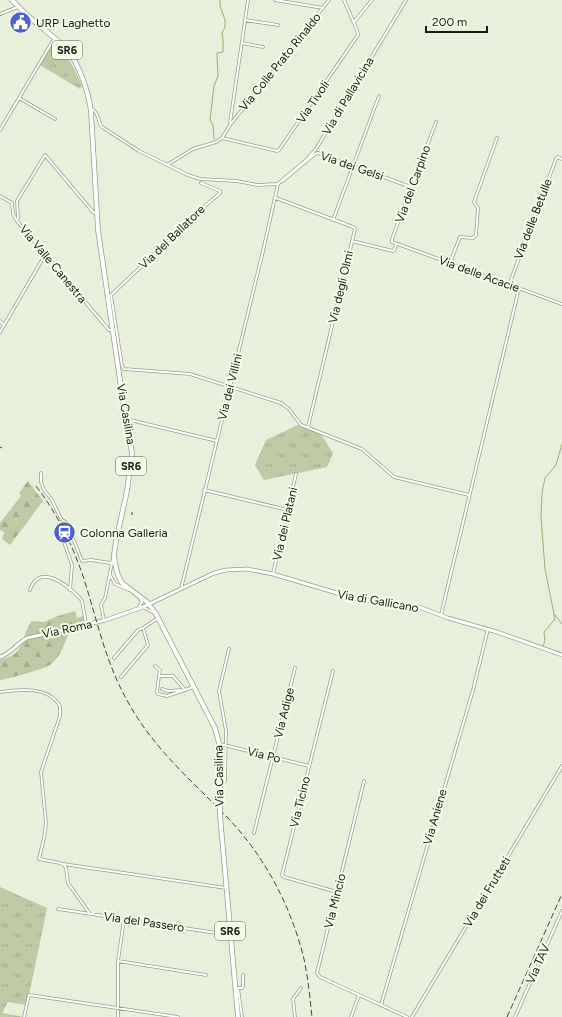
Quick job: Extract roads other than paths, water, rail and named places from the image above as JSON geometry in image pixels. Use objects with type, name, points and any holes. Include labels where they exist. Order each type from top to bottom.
[{"type":"main road","name":"Via Casilina","points":[[12,0],[66,48],[74,60],[84,84],[91,109],[97,214],[125,419],[132,453],[127,491],[114,555],[118,576],[122,583],[149,604],[158,618],[215,728],[220,744],[220,815],[230,935],[237,988],[238,1017]]},
{"type":"street","points":[[230,125],[248,0]]},
{"type":"street","points":[[275,0],[323,8]]},
{"type":"street","name":"Via Colle Prato Rinaldo","points":[[222,138],[230,125],[329,0]]},
{"type":"street","name":"Via Tivoli","points":[[222,138],[279,151],[357,37],[358,32],[344,0]]},
{"type":"street","points":[[354,22],[372,0]]},
{"type":"street","name":"Via di Pallavicina","points":[[278,184],[307,159],[316,149],[406,0]]},
{"type":"street","points":[[0,14],[19,7]]},
{"type":"street","points":[[245,20],[278,25]]},
{"type":"street","points":[[0,130],[54,38]]},
{"type":"street","points":[[242,43],[263,47]]},
{"type":"street","points":[[333,220],[379,96]]},
{"type":"street","points":[[19,98],[55,119]]},
{"type":"street","points":[[91,109],[97,114],[100,124],[104,128],[135,149],[199,179],[236,181],[257,185],[278,184]]},
{"type":"street","name":"Via del Carpino","points":[[396,244],[392,240],[436,122]]},
{"type":"street","points":[[167,165],[193,149],[214,144],[222,138]]},
{"type":"street","points":[[450,263],[460,237],[473,238],[476,236],[478,208],[474,201],[497,138]]},
{"type":"street","name":"Via dei Gelsi","points":[[278,184],[316,153],[320,153],[411,187]]},
{"type":"street","points":[[17,221],[18,201],[45,155],[93,212],[97,214]]},
{"type":"street","name":"Via delle Betulle","points":[[509,285],[556,160],[557,158],[562,159]]},
{"type":"street","name":"Via del Ballatore","points":[[109,296],[220,193],[220,191],[201,183]]},
{"type":"street","name":"Via dei Villini","points":[[180,590],[276,198],[278,184]]},
{"type":"street","name":"Via Valle Canestra","points":[[0,196],[12,203],[13,214],[17,221],[109,330],[112,330]]},
{"type":"street","name":"Via degli Olmi","points":[[276,198],[354,228],[355,230],[308,428]]},
{"type":"street","points":[[352,241],[392,251],[395,250],[396,244]]},
{"type":"street","name":"Via delle Acacie","points":[[396,244],[562,304]]},
{"type":"street","points":[[0,332],[45,255]]},
{"type":"street","points":[[440,616],[519,288]]},
{"type":"street","points":[[109,296],[123,369],[190,374],[283,404],[289,409],[299,423],[308,428],[361,448],[395,478],[469,495]]},
{"type":"street","points":[[0,321],[4,325]]},
{"type":"street","points":[[125,419],[217,441]]},
{"type":"street","points":[[42,473],[41,484],[51,498],[61,519],[67,523],[72,530],[72,536],[82,561],[91,560],[112,563]]},
{"type":"street","name":"Via dei Platani","points":[[273,574],[296,474]]},
{"type":"street","points":[[204,490],[288,510]]},
{"type":"street","points":[[60,531],[72,565],[70,590]]},
{"type":"street","points":[[105,621],[101,605],[114,555]]},
{"type":"street","name":"Via di Gallicano","points":[[149,604],[214,573],[240,569],[273,574],[354,598],[419,607],[440,616],[488,629],[562,655]]},
{"type":"street","points":[[109,574],[115,584],[133,592],[142,602],[137,609],[151,611],[158,618],[143,628],[137,630],[114,658]]},
{"type":"street","points":[[30,590],[34,580],[47,576],[54,579],[79,597],[82,601],[87,625]]},
{"type":"street","name":"Via Roma","points":[[0,657],[8,654],[27,638],[105,621],[149,604]]},
{"type":"street","points":[[121,677],[148,645],[143,628]]},
{"type":"street","name":"Via Aniene","points":[[381,1005],[473,690],[488,629]]},
{"type":"street","points":[[225,781],[226,731],[219,691],[229,649]]},
{"type":"street","points":[[155,666],[160,670],[158,694],[168,696],[194,687]]},
{"type":"street","name":"Via Adige","points":[[254,833],[295,668]]},
{"type":"street","name":"Via Ticino","points":[[333,672],[282,876],[337,892]]},
{"type":"street","points":[[159,676],[173,676],[185,690]]},
{"type":"street","points":[[162,689],[185,690]]},
{"type":"street","points":[[0,692],[41,692],[51,696],[60,706],[60,716],[42,772],[46,823],[39,859],[63,864],[65,863],[226,888]]},
{"type":"street","name":"Via Po","points":[[220,744],[309,766]]},
{"type":"street","name":"Via dei Frutteti","points":[[412,1017],[562,766]]},
{"type":"street","name":"Via Mincio","points":[[364,781],[317,973],[320,977],[407,1017]]},
{"type":"street","points":[[63,864],[66,868],[68,883],[90,914]]},
{"type":"street","name":"Via del Passero","points":[[58,909],[230,935]]},
{"type":"street","name":"Via TAV","points":[[515,1017],[562,911]]},
{"type":"street","points":[[118,1017],[118,961],[124,919]]},
{"type":"street","points":[[118,961],[206,975]]},
{"type":"street","points":[[242,1017],[237,988],[243,986],[243,975]]},
{"type":"street","points":[[295,1017],[293,999],[301,988]]},
{"type":"street","points":[[24,1017],[29,995],[178,1017]]},
{"type":"street","points":[[351,1017],[360,995]]},
{"type":"waterway","points":[[214,139],[213,125],[210,120],[214,86],[218,76],[217,53],[223,52],[222,33],[225,27],[225,20],[220,6],[220,0]]},
{"type":"waterway","points":[[543,646],[545,641],[544,632],[555,619],[545,569],[541,517],[542,493],[545,478],[556,465],[562,444]]},
{"type":"waterway","points":[[555,615],[562,624]]},
{"type":"railway","points":[[36,486],[44,496],[57,518],[74,552],[83,576],[107,656],[120,687],[138,719],[161,749],[241,833],[254,849],[275,883],[299,939],[308,981],[312,1017]]},
{"type":"railway","points":[[507,1017],[562,894]]},
{"type":"place","name":"URP Laghetto","points":[[20,23]]},
{"type":"place","name":"Colonna Galleria","points":[[65,533]]}]
